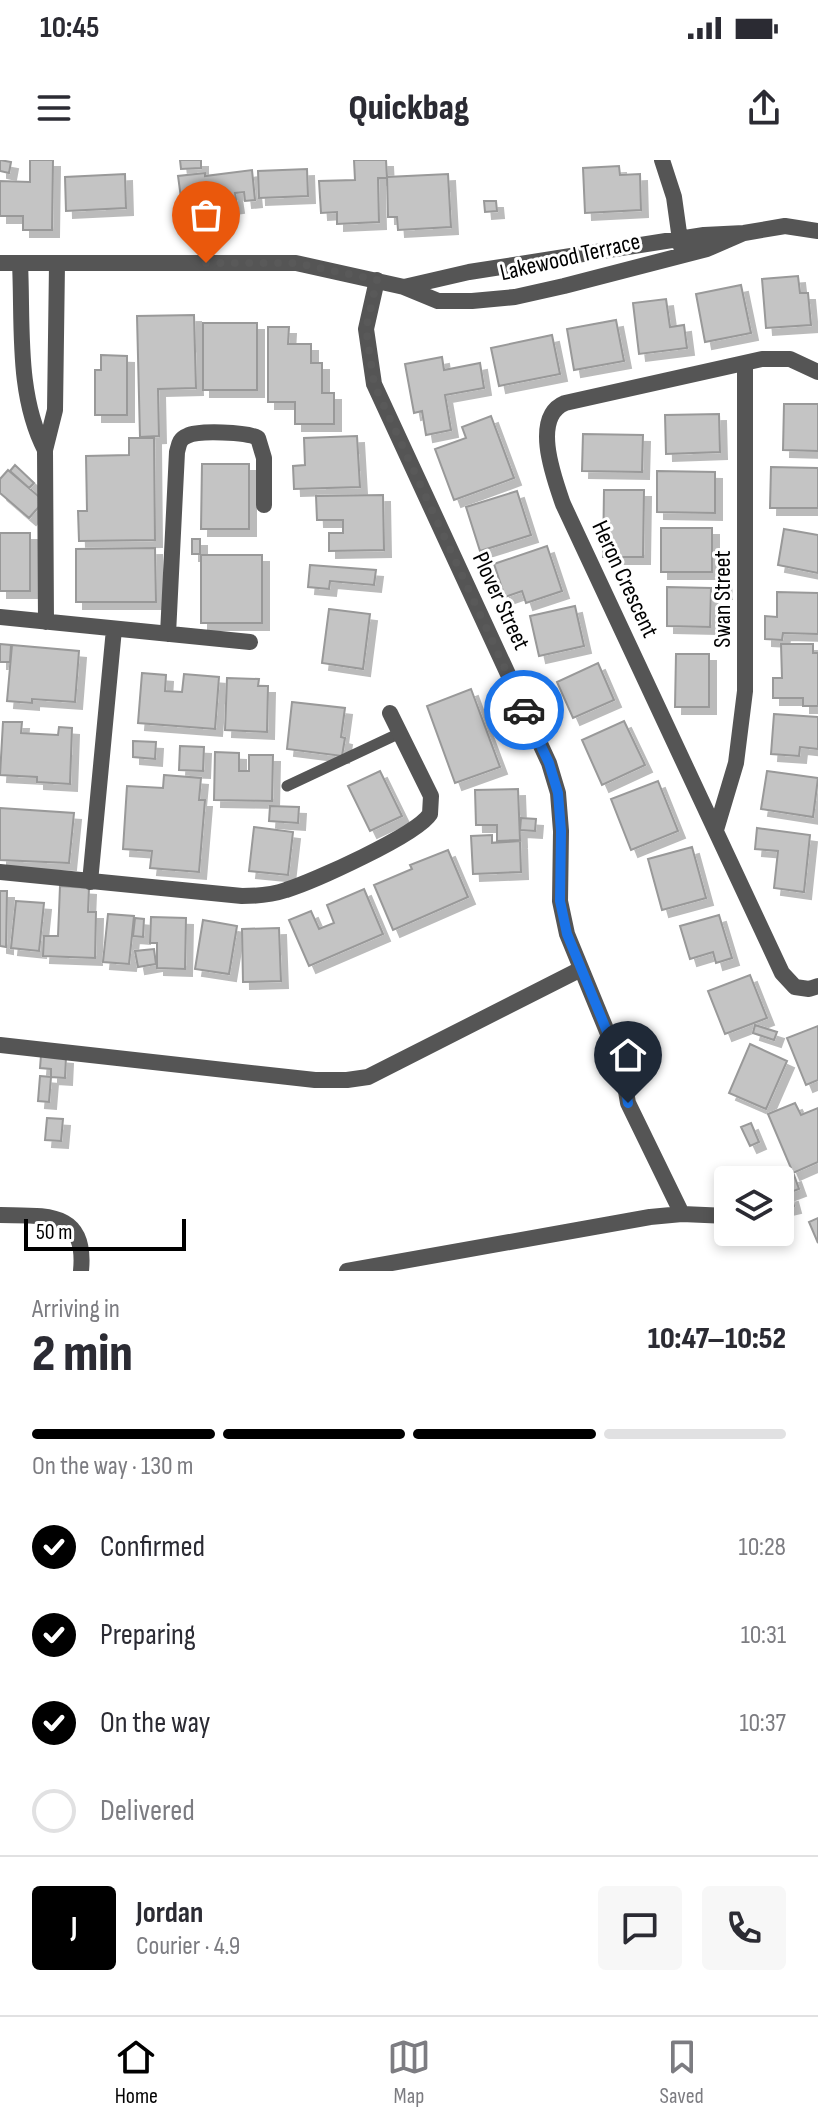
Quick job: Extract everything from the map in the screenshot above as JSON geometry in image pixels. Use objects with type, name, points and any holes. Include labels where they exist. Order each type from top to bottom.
[{"type":"street","points":[[662,160],[674,197],[681,247]]},
{"type":"street","name":"Lakewood Terrace","points":[[0,263],[296,263],[404,287],[438,301],[515,297],[681,247],[744,233],[785,226],[818,231]]},
{"type":"street","name":"Lakewood Terrace","points":[[404,287],[469,272],[681,247]]},
{"type":"street","points":[[20,263],[26,393],[35,430],[45,450]]},
{"type":"street","points":[[46,622],[45,450],[55,410],[57,264]]},
{"type":"street","name":"Plover Street","points":[[377,280],[366,329],[374,384],[549,763],[558,793],[560,901],[567,934],[622,1068],[628,1103],[682,1214]]},
{"type":"street","name":"Heron Crescent","points":[[818,372],[790,359],[762,359],[565,403],[554,409],[547,425],[552,472],[563,504],[787,980],[801,988],[818,986]]},
{"type":"street","name":"Swan Street","points":[[716,830],[736,763],[745,691],[745,364]]},
{"type":"street","points":[[168,634],[180,441],[198,434],[248,433],[258,438],[264,458],[264,505]]},
{"type":"street","points":[[0,617],[250,642]]},
{"type":"street","points":[[90,882],[114,629]]},
{"type":"street","points":[[0,872],[242,896],[262,896],[302,884],[411,831],[427,819],[433,802],[431,796],[390,713]]},
{"type":"street","points":[[0,1045],[315,1080],[347,1080],[368,1077],[581,969]]},
{"type":"street","points":[[0,1215],[50,1216],[69,1223],[80,1238],[81,1271],[89,1271]]},
{"type":"street","points":[[347,1271],[650,1217],[714,1215]]},
{"type":"lane","points":[[287,786],[400,733]]},
{"type":"building","points":[[0,160],[11,162],[9,173],[0,171]]},
{"type":"building","points":[[30,160],[53,160],[52,230],[23,230],[23,216],[0,216],[0,181],[30,182]]},
{"type":"building","points":[[180,160],[201,160],[201,168],[181,169]]},
{"type":"building","points":[[354,160],[386,160],[387,178],[378,178],[379,222],[337,224],[337,212],[321,213],[319,181],[355,180]]},
{"type":"building","points":[[619,166],[620,175],[640,174],[641,210],[585,213],[583,168]]},
{"type":"building","points":[[307,169],[308,196],[259,198],[258,171]]},
{"type":"building","points":[[252,170],[255,200],[245,201],[244,192],[235,193],[237,206],[183,213],[178,176]]},
{"type":"building","points":[[125,174],[126,208],[66,211],[65,177]]},
{"type":"building","points":[[448,174],[451,227],[398,230],[397,217],[388,217],[387,177]]},
{"type":"building","points":[[484,201],[496,201],[497,211],[485,212]]},
{"type":"building","points":[[798,276],[800,293],[808,293],[811,325],[766,328],[762,279]]},
{"type":"building","points":[[741,285],[751,333],[705,342],[696,294]]},
{"type":"building","points":[[666,299],[670,327],[684,325],[687,348],[639,354],[633,303]]},
{"type":"building","points":[[194,315],[196,388],[158,389],[159,436],[140,437],[137,316]]},
{"type":"building","points":[[616,320],[624,361],[574,370],[567,329]]},
{"type":"building","points":[[203,323],[257,323],[257,390],[203,390]]},
{"type":"building","points":[[268,327],[289,327],[288,344],[311,344],[311,363],[322,363],[322,393],[334,393],[334,424],[295,424],[295,402],[268,402]]},
{"type":"building","points":[[552,335],[560,374],[499,386],[491,348]]},
{"type":"building","points":[[101,355],[127,356],[127,415],[95,415],[95,370],[101,370]]},
{"type":"building","points":[[442,357],[444,370],[480,363],[484,388],[445,395],[451,430],[426,435],[422,411],[414,413],[405,364]]},
{"type":"building","points":[[784,404],[818,404],[818,451],[783,450]]},
{"type":"building","points":[[719,414],[720,452],[666,454],[665,415]]},
{"type":"building","points":[[491,416],[514,478],[454,500],[435,449],[466,438],[462,427]]},
{"type":"building","points":[[583,434],[643,435],[642,472],[582,471]]},
{"type":"building","points":[[357,436],[360,487],[294,489],[293,466],[305,465],[304,438]]},
{"type":"building","points":[[129,438],[154,438],[155,540],[79,541],[78,511],[87,511],[86,456],[129,455]]},
{"type":"building","points":[[202,464],[249,464],[249,529],[201,529]]},
{"type":"building","points":[[15,465],[34,483],[29,488],[10,471]]},
{"type":"building","points":[[771,467],[818,468],[818,508],[770,508]]},
{"type":"building","points":[[8,470],[44,501],[29,518],[0,493],[0,479]]},
{"type":"building","points":[[657,471],[715,472],[715,513],[657,512]]},
{"type":"building","points":[[604,490],[644,490],[643,557],[603,557]]},
{"type":"building","points":[[517,491],[531,535],[480,551],[466,507]]},
{"type":"building","points":[[383,495],[384,550],[329,551],[329,533],[343,533],[343,520],[317,520],[316,496]]},
{"type":"building","points":[[661,528],[712,528],[712,572],[661,572]]},
{"type":"building","points":[[784,529],[818,535],[818,573],[778,565]]},
{"type":"building","points":[[0,533],[30,533],[30,591],[0,591]]},
{"type":"building","points":[[192,539],[200,539],[200,554],[192,554]]},
{"type":"building","points":[[547,546],[562,591],[526,603],[522,591],[505,597],[494,564]]},
{"type":"building","points":[[155,548],[156,602],[76,602],[76,549]]},
{"type":"building","points":[[201,555],[262,555],[262,623],[201,623]]},
{"type":"building","points":[[310,565],[376,570],[374,585],[330,581],[329,589],[308,587]]},
{"type":"building","points":[[716,578],[724,578],[725,592],[717,592]]},
{"type":"building","points":[[667,587],[711,588],[710,627],[667,626]]},
{"type":"building","points":[[777,592],[818,593],[818,634],[783,633],[782,640],[765,639],[765,616],[777,617]]},
{"type":"building","points":[[575,606],[584,646],[539,656],[530,616]]},
{"type":"building","points":[[329,609],[370,614],[363,669],[322,663]]},
{"type":"building","points":[[0,644],[11,645],[10,662],[0,662]]},
{"type":"building","points":[[781,644],[813,644],[813,653],[818,653],[818,706],[803,706],[803,698],[773,698],[773,678],[782,678]]},
{"type":"building","points":[[12,645],[79,651],[75,702],[7,701]]},
{"type":"building","points":[[676,654],[709,654],[709,707],[675,707]]},
{"type":"building","points":[[598,663],[614,700],[573,718],[557,682]]},
{"type":"building","points":[[142,673],[166,675],[165,691],[182,692],[184,674],[219,677],[215,729],[138,723]]},
{"type":"building","points":[[227,678],[259,679],[258,686],[268,686],[267,732],[225,730]]},
{"type":"building","points":[[471,689],[500,767],[455,783],[427,706]]},
{"type":"building","points":[[292,702],[345,708],[342,756],[287,749]]},
{"type":"building","points":[[774,714],[818,717],[818,749],[800,747],[799,756],[771,754]]},
{"type":"building","points":[[624,721],[645,765],[602,785],[582,740]]},
{"type":"building","points":[[3,722],[22,722],[21,733],[58,735],[59,727],[72,728],[70,784],[37,782],[37,777],[0,775]]},
{"type":"building","points":[[133,741],[156,742],[155,759],[133,757]]},
{"type":"building","points":[[180,746],[204,747],[203,771],[179,770]]},
{"type":"building","points":[[215,752],[239,753],[239,771],[249,771],[249,755],[273,755],[272,801],[214,800]]},
{"type":"building","points":[[380,771],[402,816],[370,831],[348,786]]},
{"type":"building","points":[[767,771],[818,778],[813,817],[761,809]]},
{"type":"building","points":[[164,775],[201,778],[199,800],[205,800],[199,872],[150,868],[152,851],[123,849],[127,786],[163,788]]},
{"type":"building","points":[[658,781],[678,831],[631,850],[611,799]]},
{"type":"building","points":[[518,789],[520,840],[497,841],[497,825],[476,825],[475,790]]},
{"type":"building","points":[[270,806],[299,807],[298,823],[269,821]]},
{"type":"building","points":[[0,808],[74,813],[69,863],[0,860]]},
{"type":"building","points":[[521,818],[536,819],[535,831],[520,830]]},
{"type":"building","points":[[254,827],[293,832],[288,875],[249,871]]},
{"type":"building","points":[[757,828],[810,835],[804,892],[774,888],[778,851],[755,849]]},
{"type":"building","points":[[492,835],[492,843],[520,841],[521,872],[473,874],[471,836]]},
{"type":"building","points":[[692,847],[706,898],[662,910],[648,859]]},
{"type":"building","points":[[448,850],[468,897],[393,930],[374,885],[412,869],[410,865]]},
{"type":"building","points":[[60,886],[89,888],[88,912],[96,912],[95,958],[43,956],[44,936],[58,936]]},
{"type":"building","points":[[364,889],[383,934],[309,966],[289,920],[311,911],[319,929],[334,923],[327,905]]},
{"type":"building","points":[[0,891],[7,891],[6,947],[0,946]]},
{"type":"building","points":[[16,901],[44,903],[39,951],[11,948]]},
{"type":"building","points":[[108,914],[134,916],[129,964],[103,962]]},
{"type":"building","points":[[719,915],[732,958],[716,963],[713,952],[690,959],[680,926]]},
{"type":"building","points":[[151,917],[186,918],[185,969],[157,968],[157,943],[150,943]]},
{"type":"building","points":[[135,918],[144,919],[143,937],[133,936]]},
{"type":"building","points":[[203,920],[237,926],[229,974],[195,969]]},
{"type":"building","points":[[279,928],[281,981],[243,982],[242,929]]},
{"type":"building","points":[[154,949],[156,964],[138,967],[135,951]]},
{"type":"building","points":[[750,975],[767,1018],[725,1034],[708,991]]},
{"type":"building","points":[[755,1025],[777,1032],[774,1040],[753,1033]]},
{"type":"building","points":[[818,1026],[818,1080],[806,1085],[787,1038]]},
{"type":"building","points":[[750,1044],[787,1061],[766,1109],[729,1093]]},
{"type":"building","points":[[41,1055],[66,1057],[65,1078],[51,1077],[51,1069],[40,1068]]},
{"type":"building","points":[[40,1076],[51,1077],[49,1102],[38,1101]]},
{"type":"building","points":[[795,1103],[801,1115],[818,1108],[818,1162],[794,1173],[794,1166],[790,1166],[768,1114]]},
{"type":"building","points":[[47,1118],[63,1119],[61,1141],[45,1140]]},
{"type":"building","points":[[751,1123],[759,1142],[750,1146],[741,1127]]},
{"type":"building","points":[[818,1218],[818,1243],[809,1222]]},
{"type":"way so far","points":[[206,263],[296,263],[377,280],[366,329],[374,384],[524,710]]},
{"type":"route","points":[[524,710],[549,763],[558,793],[560,901],[567,934],[622,1068],[628,1103]]}]
